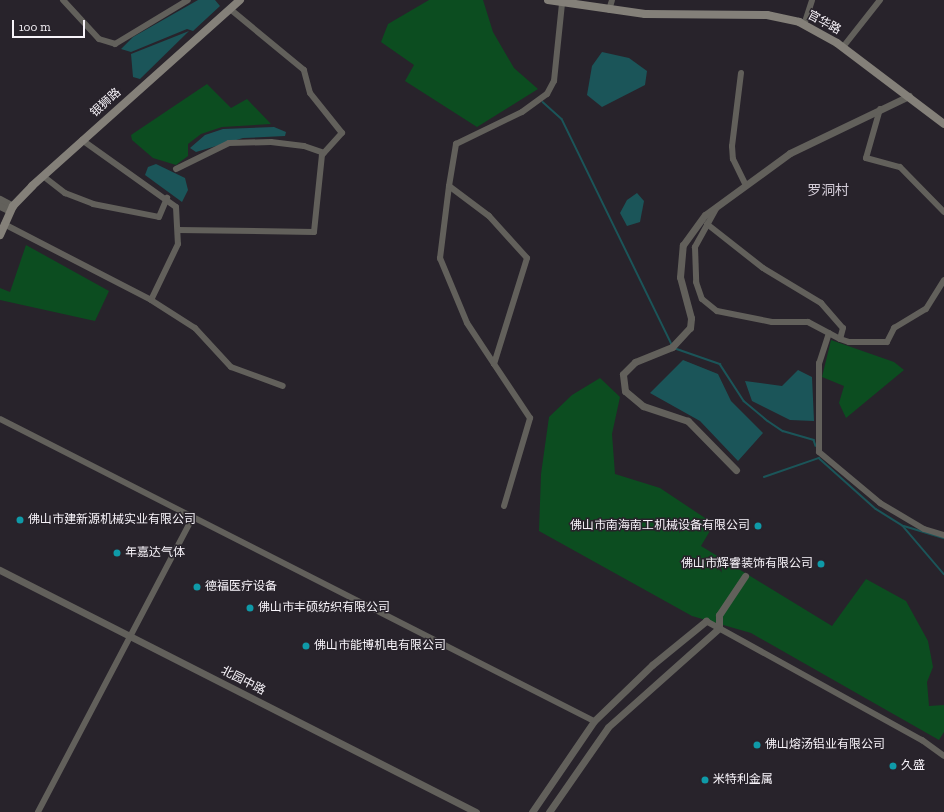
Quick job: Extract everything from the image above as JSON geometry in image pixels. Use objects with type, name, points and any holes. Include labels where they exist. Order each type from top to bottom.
[{"type":"main road","name":"银狮路","points":[[0,235],[11,209],[43,176],[239,0]]},
{"type":"main road","name":"官华路","points":[[548,0],[562,4],[645,14],[767,15],[804,25],[843,47],[944,124]]},
{"type":"street","points":[[63,0],[99,38],[116,44],[188,0]]},
{"type":"street","points":[[609,10],[612,0]]},
{"type":"street","points":[[804,25],[812,0]]},
{"type":"street","points":[[843,47],[880,0]]},
{"type":"street","points":[[504,506],[530,418],[467,323],[440,258],[456,144],[522,112],[547,94],[554,81],[562,4]]},
{"type":"street","points":[[178,230],[314,232],[324,153],[342,133],[310,93],[304,70],[230,9]]},
{"type":"street","points":[[740,73],[732,146],[733,159],[744,184]]},
{"type":"street","points":[[736,470],[688,420],[643,406],[624,391],[623,374],[635,362],[673,346],[690,328],[691,318],[680,277],[683,246],[704,215],[744,184],[790,153],[909,96]]},
{"type":"street","points":[[880,110],[866,158],[900,167],[944,212]]},
{"type":"street","points":[[82,140],[167,198],[176,207],[178,244],[151,300]]},
{"type":"street","points":[[176,170],[229,143],[271,142],[304,146],[324,153]]},
{"type":"street","points":[[43,176],[64,193],[93,204],[159,217],[167,198]]},
{"type":"street","points":[[449,186],[489,216],[527,258],[494,364]]},
{"type":"street","points":[[0,199],[11,209]]},
{"type":"street","points":[[719,204],[695,247],[696,282],[702,299],[717,311],[772,322],[808,322],[840,339],[887,342],[894,328],[926,309],[944,280]]},
{"type":"street","points":[[0,206],[11,209]]},
{"type":"street","points":[[4,224],[151,300],[195,328],[231,367],[283,386]]},
{"type":"street","points":[[707,224],[763,268],[821,303],[843,328],[840,339]]},
{"type":"street","points":[[829,333],[819,363],[819,452],[880,503],[924,529],[944,535]]},
{"type":"street","points":[[0,419],[594,721]]},
{"type":"street","points":[[38,812],[130,640],[193,517]]},
{"type":"street","name":"北园中路","points":[[0,570],[130,640],[465,812]]},
{"type":"street","name":"北园中路","points":[[0,575],[476,812]]},
{"type":"street","points":[[549,812],[608,727],[719,628],[719,615],[746,576]]},
{"type":"street","points":[[532,812],[594,721],[652,665],[706,621],[922,740],[944,756]]},
{"type":"green space","points":[[429,0],[483,0],[493,32],[514,68],[538,89],[477,127],[405,81],[414,65],[381,42],[388,24]]},
{"type":"green space","points":[[207,84],[231,108],[247,99],[271,124],[222,127],[201,134],[188,144],[188,156],[176,165],[153,158],[132,140],[131,135]]},
{"type":"green space","points":[[26,245],[109,291],[95,321],[0,300],[0,288],[10,292]]},
{"type":"green space","points":[[831,340],[894,362],[904,370],[846,418],[839,403],[844,386],[822,377]]},
{"type":"green space","points":[[600,378],[620,397],[612,434],[615,474],[660,488],[714,524],[701,546],[832,626],[866,579],[906,601],[928,641],[933,667],[927,682],[929,706],[944,705],[944,732],[939,740],[751,633],[692,616],[539,531],[541,474],[549,417],[572,395]]},
{"type":"water","points":[[198,0],[215,0],[220,6],[193,31],[187,29],[131,52],[121,49],[133,37]]},
{"type":"water","points":[[189,31],[140,79],[133,77],[131,54]]},
{"type":"water","points":[[602,52],[629,58],[647,71],[645,85],[602,107],[587,95],[592,66]]},
{"type":"water","points":[[274,127],[286,132],[285,136],[243,138],[196,152],[190,148],[205,135],[223,129]]},
{"type":"water","points":[[156,164],[185,178],[188,190],[182,202],[145,175],[148,167]]},
{"type":"water","points":[[637,193],[644,201],[640,222],[627,226],[620,213],[627,200]]},
{"type":"water","points":[[683,360],[718,374],[731,401],[763,433],[738,461],[700,421],[650,393]]},
{"type":"water","points":[[798,370],[812,377],[814,421],[790,420],[752,401],[745,381],[782,386]]},
{"type":"waterway","points":[[543,102],[562,119],[672,345]]},
{"type":"waterway","points":[[674,348],[720,364],[744,401],[768,421],[783,431],[814,440],[816,446]]},
{"type":"waterway","points":[[764,477],[819,458],[876,509],[903,526],[944,574]]},
{"type":"waterway","points":[[904,526],[944,538]]},
{"type":"place","name":"佛山市建新源机械实业有限公司","points":[[20,520]]},
{"type":"place","name":"佛山市南海南工机械设备有限公司","points":[[758,526]]},
{"type":"place","name":"年嘉达气体","points":[[117,553]]},
{"type":"place","name":"佛山市辉睿装饰有限公司","points":[[821,564]]},
{"type":"place","name":"德福医疗设备","points":[[197,587]]},
{"type":"place","name":"佛山市丰硕纺织有限公司","points":[[250,608]]},
{"type":"place","name":"佛山市能博机电有限公司","points":[[306,646]]},
{"type":"place","name":"佛山熔汤铝业有限公司","points":[[757,745]]},
{"type":"place","name":"久盛","points":[[893,766]]},
{"type":"place","name":"米特利金属","points":[[705,780]]},
{"type":"district","name":"罗洞村","points":[[828,191]]}]
